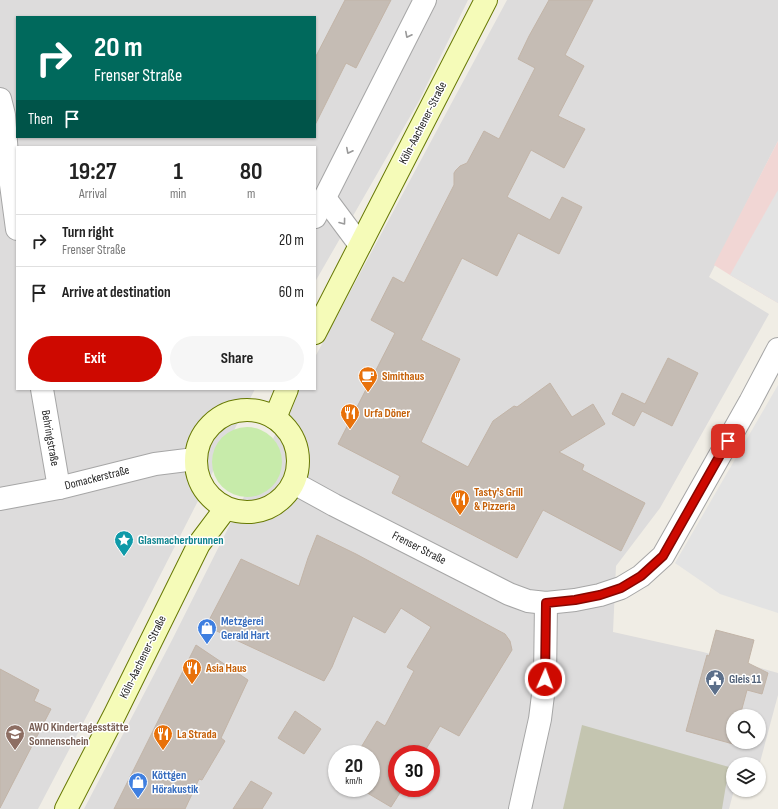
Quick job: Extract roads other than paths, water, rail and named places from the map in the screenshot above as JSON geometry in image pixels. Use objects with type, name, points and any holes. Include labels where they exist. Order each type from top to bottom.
[{"type":"main road","name":"Köln-Aachener-Straße","points":[[316,331],[486,0]]},
{"type":"main road","points":[[275,418],[287,390]]},
{"type":"main road","points":[[245,410],[260,411],[275,418],[286,427],[294,439],[298,454],[299,469],[294,483],[286,496],[273,507],[257,512],[241,513],[226,508],[213,500],[204,489],[198,476],[195,459],[198,446],[205,432],[216,420],[229,413],[245,410]]},
{"type":"main road","name":"Köln-Aachener-Straße","points":[[66,809],[119,707],[199,544],[226,508]]},
{"type":"street","points":[[316,215],[425,0]]},
{"type":"street","points":[[0,99],[4,114],[7,155],[16,222]]},
{"type":"street","points":[[325,198],[360,245]]},
{"type":"street","name":"Frenser Straße","points":[[294,483],[509,594],[528,601],[546,603],[575,600],[600,595],[621,588],[641,576],[663,556],[750,402],[778,349]]},
{"type":"street","name":"Behringstraße","points":[[42,390],[59,488]]},
{"type":"street","name":"Domackerstraße","points":[[0,499],[59,488],[155,464],[195,459]]},
{"type":"street","points":[[520,809],[540,719],[546,668],[546,603]]},
{"type":"place","name":"Simithaus","points":[[368,393]]},
{"type":"place","name":"Urfa Döner","points":[[350,430]]},
{"type":"place","name":"Tasty's Grill & Pizzeria","points":[[460,516]]},
{"type":"place","name":"Glasmacherbrunnen","points":[[124,557]]},
{"type":"place","name":"Metzgerei Gerald Hart","points":[[207,645]]},
{"type":"place","name":"Asia Haus","points":[[192,685]]},
{"type":"place","name":"Gleis 11","points":[[715,696]]},
{"type":"place","name":"AWO Kindertagesstätte Sonnenschein","points":[[15,751]]},
{"type":"place","name":"La Strada","points":[[163,751]]},
{"type":"place","name":"Köttgen Hörakustik","points":[[138,799]]}]
